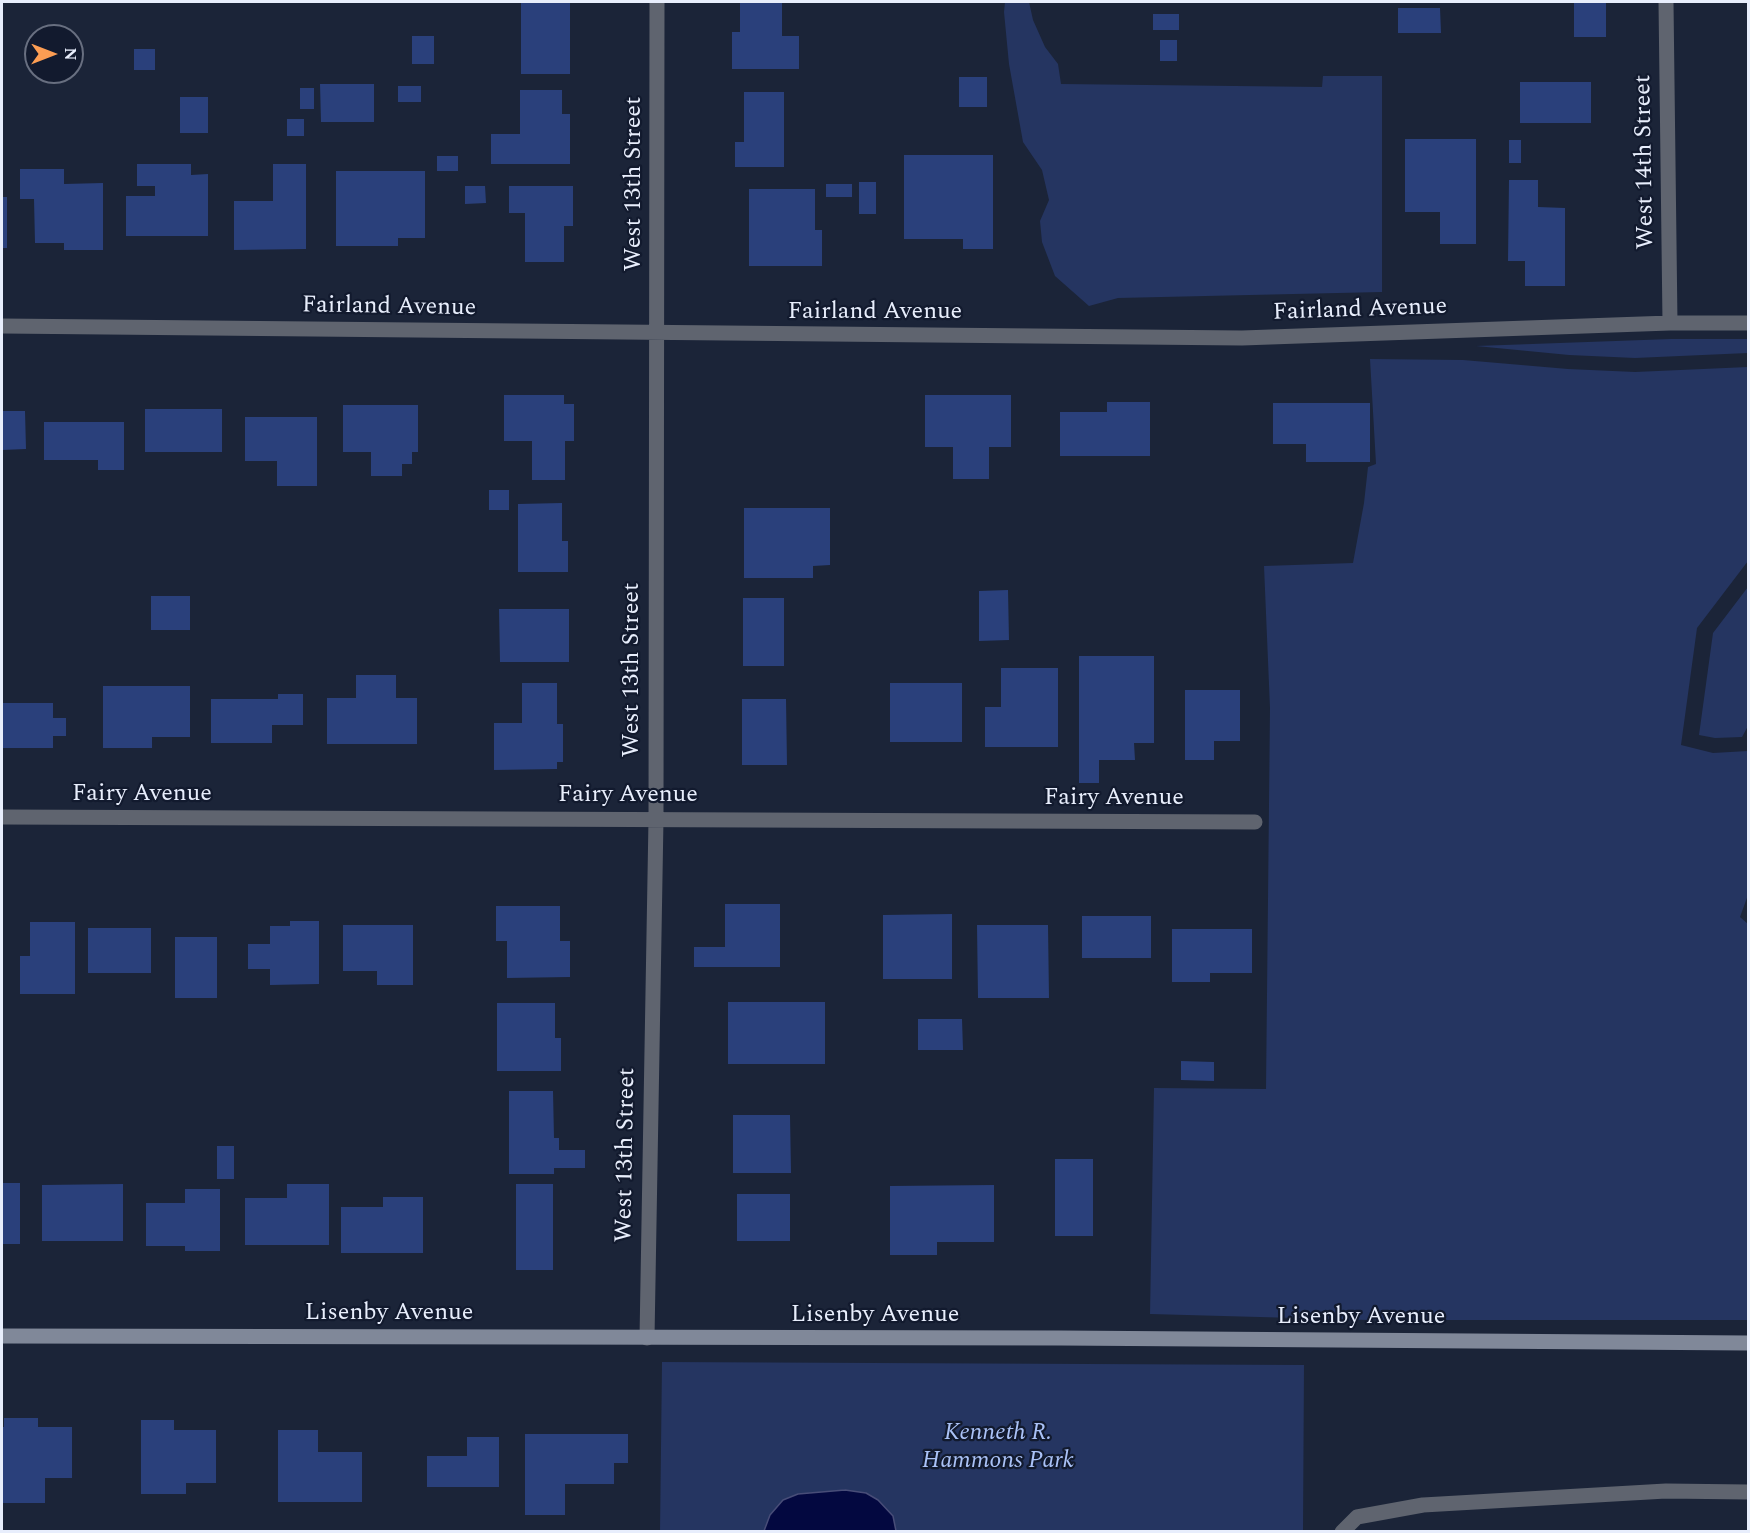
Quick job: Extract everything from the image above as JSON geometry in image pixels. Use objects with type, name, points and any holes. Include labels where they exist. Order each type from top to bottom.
[{"type":"main road","name":"Lisenby Avenue","points":[[2,1336],[1061,1338],[1749,1343]]},
{"type":"street","name":"West 13th Street","points":[[647,1338],[656,819],[657,2]]},
{"type":"street","name":"West 14th Street","points":[[1666,2],[1670,323]]},
{"type":"street","name":"Fairland Avenue","points":[[2,327],[1242,338],[1670,323],[1749,323]]},
{"type":"street","name":"Fairy Avenue","points":[[2,816],[1255,822]]},
{"type":"street","points":[[1342,1532],[1342,1529],[1357,1516],[1423,1505],[1666,1491],[1748,1492],[1749,1478]]},
{"type":"green space","points":[[1005,2],[1029,2],[1033,20],[1045,47],[1058,64],[1061,84],[1322,87],[1323,76],[1382,76],[1382,292],[1118,298],[1089,306],[1055,276],[1042,242],[1040,221],[1049,200],[1042,170],[1023,142],[1009,64]]},
{"type":"green space","points":[[1671,339],[1748,339],[1748,353],[1635,358],[1569,355],[1476,346]]},
{"type":"green space","points":[[1370,359],[1463,360],[1635,372],[1748,367],[1748,561],[1697,628],[1681,745],[1713,753],[1748,751],[1748,895],[1740,917],[1748,924],[1748,1320],[1368,1320],[1150,1314],[1154,1088],[1266,1089],[1270,708],[1264,566],[1353,563],[1368,467],[1376,464]]},
{"type":"green space","points":[[1748,587],[1748,726],[1742,737],[1715,738],[1699,735],[1713,633]]},
{"type":"green space","name":"Kenneth R. Hammons Park","points":[[662,1362],[1304,1365],[1303,1531],[660,1532]]},
{"type":"shaded area","points":[[845,1490],[866,1493],[878,1500],[893,1516],[896,1531],[764,1531],[770,1515],[783,1500],[798,1494]]},
{"type":"building","points":[[521,2],[570,2],[570,74],[521,74]]},
{"type":"building","points":[[1574,2],[1606,2],[1606,37],[1574,37]]},
{"type":"building","points":[[740,3],[782,3],[782,36],[799,36],[799,69],[732,69],[732,32],[740,32]]},
{"type":"building","points":[[1398,8],[1440,8],[1441,33],[1398,33]]},
{"type":"building","points":[[1153,14],[1179,14],[1179,30],[1153,30]]},
{"type":"building","points":[[412,36],[434,36],[434,64],[412,64]]},
{"type":"building","points":[[1160,40],[1177,40],[1177,61],[1160,61]]},
{"type":"building","points":[[134,49],[155,49],[155,70],[134,70]]},
{"type":"building","points":[[959,77],[987,77],[987,107],[959,107]]},
{"type":"building","points":[[1520,82],[1591,82],[1591,123],[1520,123]]},
{"type":"building","points":[[320,84],[374,84],[374,122],[321,122]]},
{"type":"building","points":[[398,86],[421,86],[421,102],[398,102]]},
{"type":"building","points":[[300,88],[314,88],[314,109],[300,109]]},
{"type":"building","points":[[520,90],[562,90],[562,114],[570,114],[570,164],[491,164],[491,134],[520,134]]},
{"type":"building","points":[[744,92],[784,92],[784,167],[735,167],[735,142],[744,142]]},
{"type":"building","points":[[180,97],[208,97],[208,133],[180,133]]},
{"type":"building","points":[[287,119],[304,119],[304,136],[287,136]]},
{"type":"building","points":[[1405,139],[1476,139],[1476,244],[1440,244],[1440,212],[1405,212]]},
{"type":"building","points":[[1509,140],[1521,140],[1521,163],[1509,163]]},
{"type":"building","points":[[904,155],[993,155],[993,249],[963,249],[963,239],[904,239]]},
{"type":"building","points":[[437,156],[458,156],[458,171],[437,171]]},
{"type":"building","points":[[137,164],[191,164],[191,175],[208,174],[208,236],[126,236],[126,196],[155,196],[155,186],[137,186]]},
{"type":"building","points":[[273,164],[306,164],[306,249],[234,250],[234,201],[273,201]]},
{"type":"building","points":[[20,169],[64,169],[64,184],[103,183],[103,250],[64,250],[64,243],[35,243],[34,199],[20,199]]},
{"type":"building","points":[[336,171],[425,171],[425,238],[398,238],[398,246],[336,246]]},
{"type":"building","points":[[1509,180],[1538,180],[1538,207],[1565,208],[1565,286],[1525,286],[1525,261],[1508,261]]},
{"type":"building","points":[[859,182],[876,182],[876,214],[859,214]]},
{"type":"building","points":[[826,184],[852,184],[852,197],[826,197]]},
{"type":"building","points":[[465,186],[485,186],[486,203],[465,204]]},
{"type":"building","points":[[509,186],[573,186],[573,226],[564,226],[564,262],[525,262],[525,213],[509,213]]},
{"type":"building","points":[[749,189],[815,189],[815,230],[822,230],[822,266],[749,266]]},
{"type":"building","points":[[2,197],[7,197],[7,248],[2,248]]},
{"type":"building","points":[[504,395],[564,395],[564,404],[574,404],[574,441],[565,441],[565,480],[532,480],[532,441],[504,441]]},
{"type":"building","points":[[925,395],[1011,395],[1011,447],[989,447],[989,479],[953,479],[953,447],[925,447]]},
{"type":"building","points":[[1107,402],[1150,402],[1150,456],[1060,456],[1060,412],[1107,412]]},
{"type":"building","points":[[1273,403],[1370,403],[1370,462],[1306,462],[1306,444],[1273,444]]},
{"type":"building","points":[[343,405],[418,405],[418,452],[412,452],[412,464],[402,464],[402,476],[371,476],[371,452],[343,452]]},
{"type":"building","points":[[145,409],[222,409],[222,452],[145,452]]},
{"type":"building","points":[[2,411],[25,411],[26,449],[2,450]]},
{"type":"building","points":[[245,417],[317,417],[317,486],[277,486],[277,461],[245,461]]},
{"type":"building","points":[[44,422],[124,422],[124,470],[98,470],[98,460],[44,460]]},
{"type":"building","points":[[489,490],[509,490],[509,510],[489,510]]},
{"type":"building","points":[[562,503],[562,541],[568,541],[568,572],[518,572],[518,504]]},
{"type":"building","points":[[744,508],[830,508],[830,565],[813,566],[813,578],[744,578]]},
{"type":"building","points":[[1008,590],[1009,640],[979,641],[979,591]]},
{"type":"building","points":[[151,596],[190,596],[190,630],[151,630]]},
{"type":"building","points":[[743,598],[784,598],[784,666],[743,666]]},
{"type":"building","points":[[499,609],[569,609],[569,662],[500,662]]},
{"type":"building","points":[[1079,656],[1154,656],[1154,743],[1134,743],[1135,760],[1099,760],[1099,783],[1079,783]]},
{"type":"building","points":[[1001,668],[1058,668],[1058,747],[985,747],[985,707],[1001,707]]},
{"type":"building","points":[[356,675],[396,675],[396,698],[417,698],[417,744],[327,744],[327,698],[356,698]]},
{"type":"building","points":[[522,683],[557,683],[557,724],[563,724],[563,762],[557,762],[557,769],[494,770],[494,723],[522,723]]},
{"type":"building","points":[[890,683],[962,683],[962,742],[890,742]]},
{"type":"building","points":[[103,686],[190,686],[190,737],[152,737],[152,748],[103,748]]},
{"type":"building","points":[[1185,690],[1240,690],[1240,741],[1214,741],[1214,760],[1185,760]]},
{"type":"building","points":[[278,694],[303,694],[303,725],[272,725],[272,743],[211,743],[211,699],[278,699]]},
{"type":"building","points":[[742,699],[786,699],[787,765],[742,765]]},
{"type":"building","points":[[2,703],[53,703],[53,718],[66,718],[66,736],[53,736],[53,748],[2,748]]},
{"type":"building","points":[[725,904],[780,904],[780,967],[694,967],[694,947],[725,947]]},
{"type":"building","points":[[496,906],[560,906],[560,941],[570,941],[570,977],[507,978],[507,941],[496,941]]},
{"type":"building","points":[[952,914],[952,979],[883,979],[883,915]]},
{"type":"building","points":[[1082,916],[1151,916],[1151,958],[1082,958]]},
{"type":"building","points":[[290,921],[319,921],[319,984],[270,985],[270,969],[248,969],[248,944],[270,944],[270,926],[290,926]]},
{"type":"building","points":[[30,922],[75,922],[75,994],[20,994],[20,956],[30,956]]},
{"type":"building","points":[[343,925],[413,925],[413,985],[377,985],[377,971],[343,971]]},
{"type":"building","points":[[977,925],[1048,925],[1049,998],[978,998]]},
{"type":"building","points":[[88,928],[151,928],[151,973],[88,973]]},
{"type":"building","points":[[1172,929],[1252,929],[1252,973],[1210,973],[1210,982],[1172,982]]},
{"type":"building","points":[[175,937],[217,937],[217,998],[175,998]]},
{"type":"building","points":[[728,1002],[825,1002],[825,1064],[728,1064]]},
{"type":"building","points":[[497,1003],[555,1003],[555,1038],[561,1038],[561,1071],[497,1071]]},
{"type":"building","points":[[918,1019],[962,1019],[963,1050],[918,1050]]},
{"type":"building","points":[[1181,1061],[1214,1062],[1214,1081],[1181,1080]]},
{"type":"building","points":[[509,1091],[553,1091],[554,1138],[559,1138],[559,1150],[585,1150],[585,1168],[554,1168],[554,1174],[509,1174]]},
{"type":"building","points":[[733,1115],[790,1115],[791,1173],[733,1173]]},
{"type":"building","points":[[217,1146],[234,1146],[234,1179],[217,1179]]},
{"type":"building","points":[[1055,1159],[1093,1159],[1093,1236],[1055,1236]]},
{"type":"building","points":[[2,1183],[20,1183],[20,1244],[2,1244]]},
{"type":"building","points":[[123,1184],[123,1241],[42,1241],[42,1185]]},
{"type":"building","points":[[287,1184],[329,1184],[329,1245],[245,1245],[245,1198],[287,1198]]},
{"type":"building","points":[[516,1184],[553,1184],[553,1270],[516,1270]]},
{"type":"building","points":[[994,1185],[994,1242],[937,1242],[937,1255],[890,1255],[890,1186]]},
{"type":"building","points":[[185,1189],[220,1189],[220,1251],[185,1251],[185,1246],[146,1246],[146,1203],[185,1203]]},
{"type":"building","points":[[737,1194],[790,1194],[790,1241],[737,1241]]},
{"type":"building","points":[[383,1197],[423,1197],[423,1253],[341,1253],[341,1207],[383,1207]]},
{"type":"building","points":[[4,1418],[38,1418],[38,1427],[72,1427],[72,1478],[45,1478],[45,1503],[2,1503]]},
{"type":"building","points":[[141,1420],[174,1420],[174,1430],[216,1430],[216,1483],[186,1483],[186,1494],[141,1494]]},
{"type":"building","points":[[278,1430],[318,1430],[318,1452],[362,1452],[362,1502],[278,1502]]},
{"type":"building","points":[[525,1434],[628,1434],[628,1463],[614,1463],[614,1484],[565,1484],[565,1515],[525,1515]]},
{"type":"building","points":[[467,1437],[499,1437],[499,1487],[427,1487],[427,1456],[467,1456]]}]
